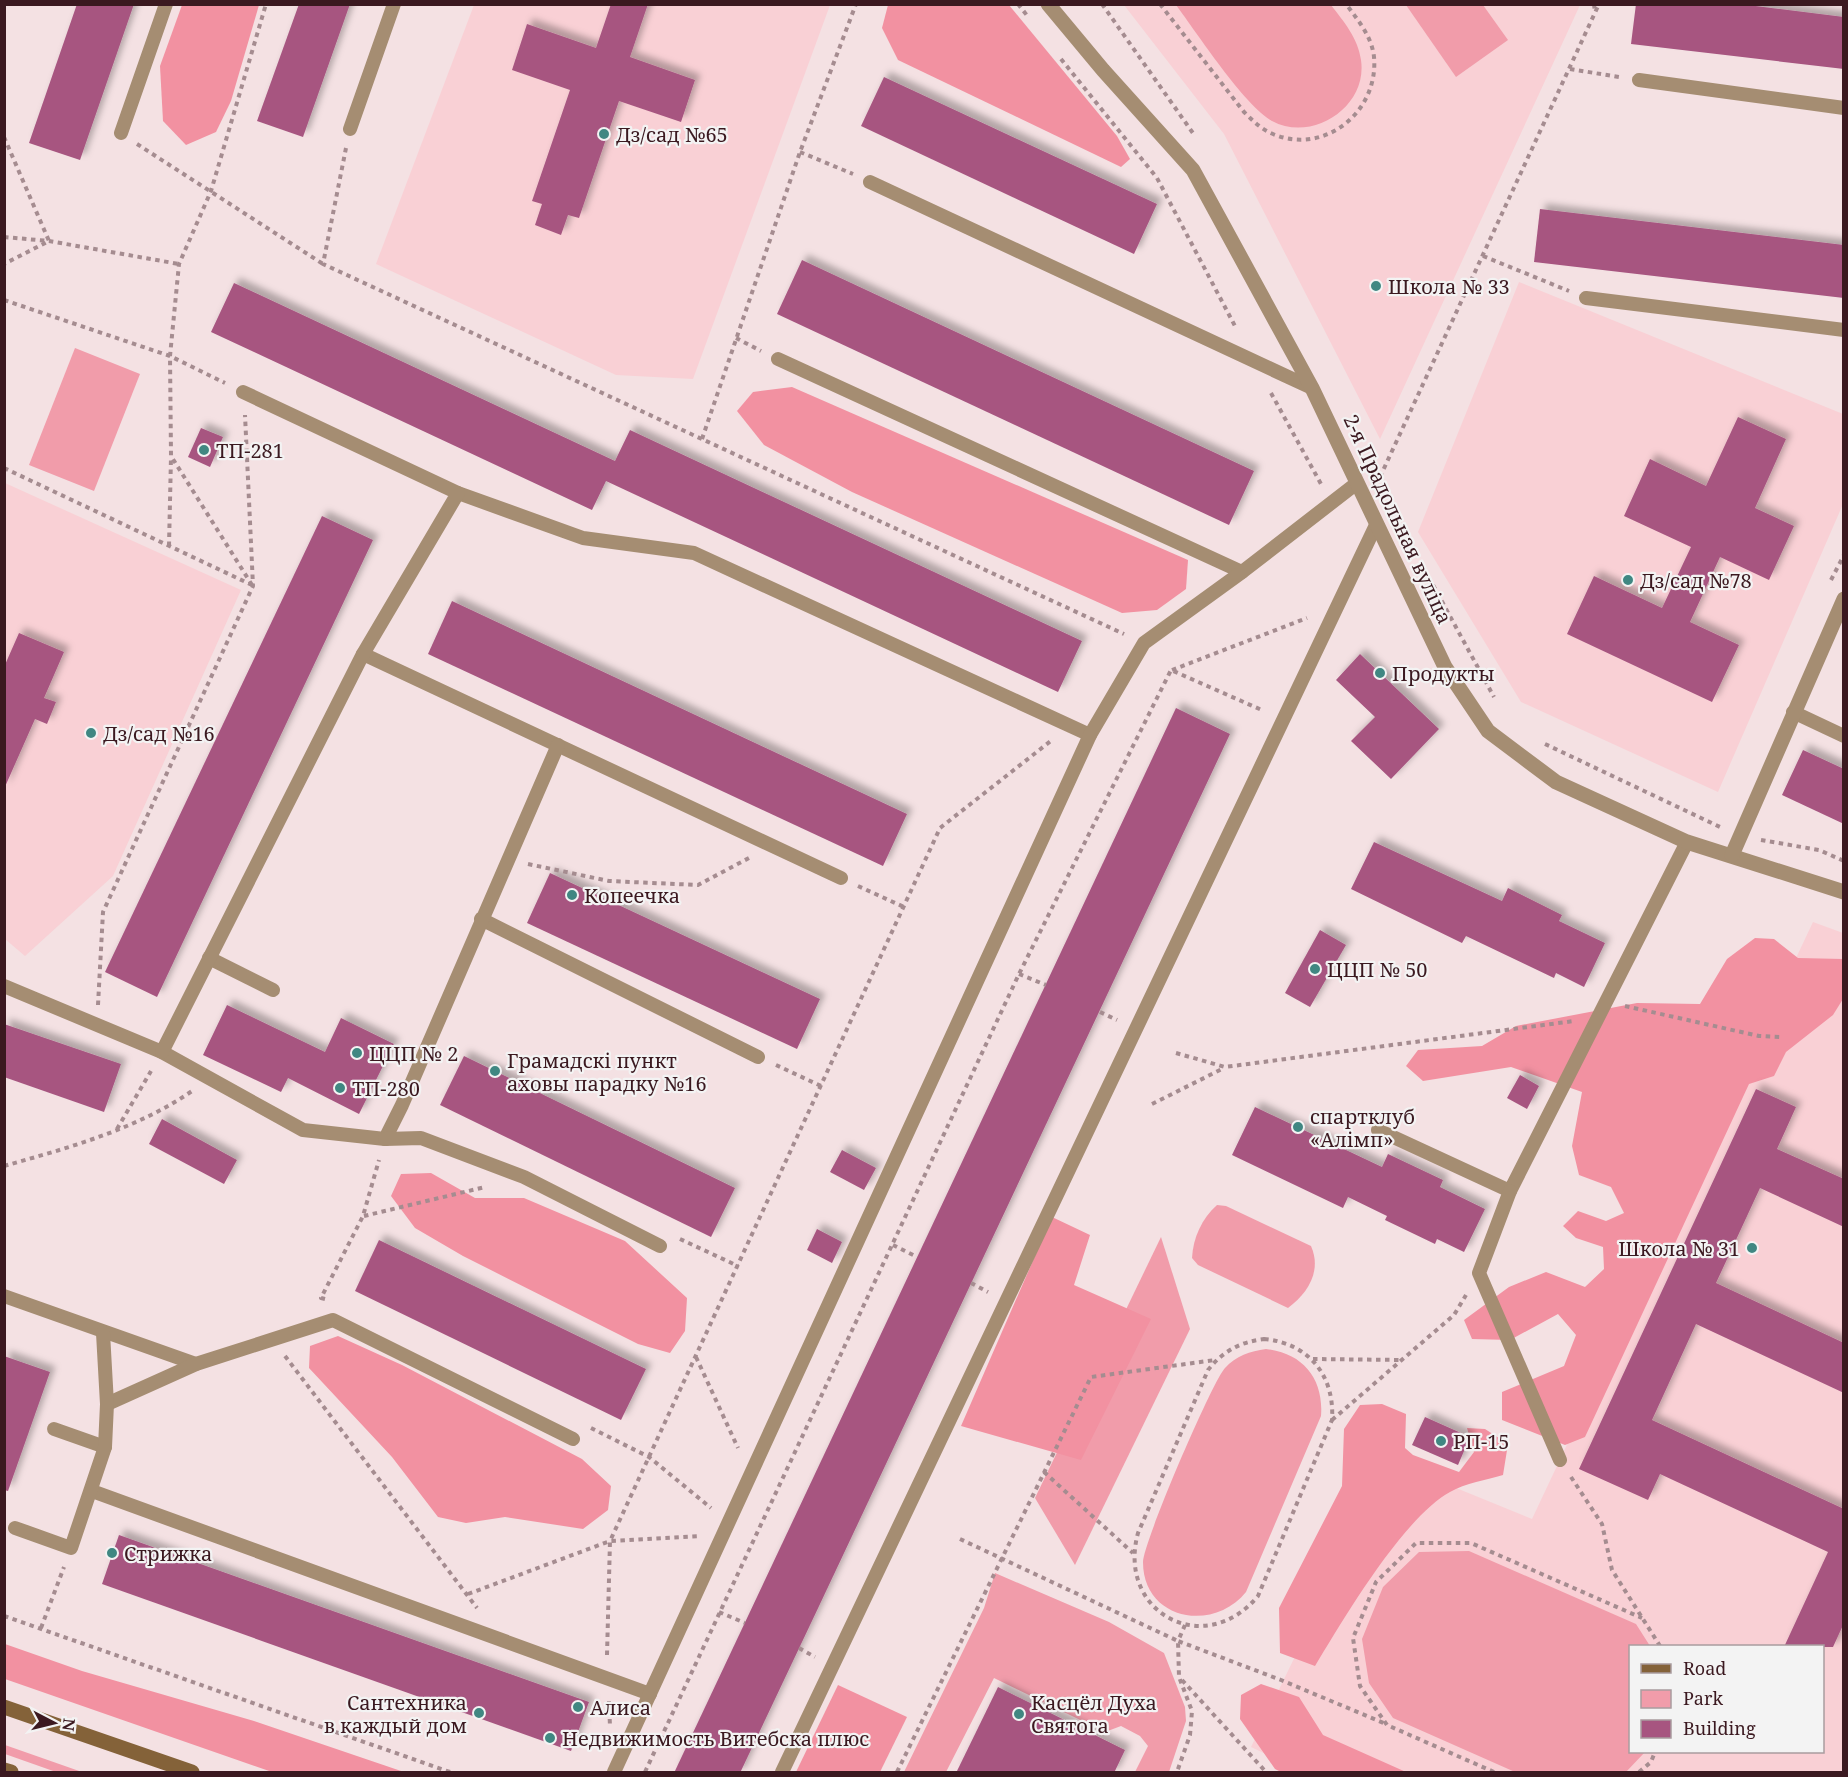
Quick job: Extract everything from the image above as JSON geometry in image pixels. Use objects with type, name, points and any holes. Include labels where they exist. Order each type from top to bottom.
[{"type":"main road","points":[[4,1707],[192,1773]]},
{"type":"main road","points":[[4,1770],[11,1773]]},
{"type":"street","name":"2-я Прадольная вуліца","points":[[1048,4],[1103,70],[1193,170],[1312,388],[1445,667],[1488,731],[1556,782],[1687,842],[1844,892]]},
{"type":"street","points":[[1732,855],[1844,599]]},
{"type":"lane","points":[[121,133],[166,4]]},
{"type":"lane","points":[[350,129],[393,4]]},
{"type":"lane","points":[[1639,80],[1844,108]]},
{"type":"lane","points":[[870,182],[1254,363],[1312,388]]},
{"type":"lane","points":[[1586,298],[1844,330]]},
{"type":"lane","points":[[778,359],[1242,572]]},
{"type":"lane","points":[[243,392],[458,493],[583,538],[694,553],[1090,735]]},
{"type":"lane","points":[[614,1773],[1090,735],[1144,643],[1242,572],[1357,483]]},
{"type":"lane","points":[[162,1052],[363,654],[458,493]]},
{"type":"lane","points":[[782,1773],[1376,525]]},
{"type":"lane","points":[[363,654],[841,878]]},
{"type":"lane","points":[[1793,712],[1844,736]]},
{"type":"lane","points":[[385,1139],[402,1105],[558,745]]},
{"type":"lane","points":[[1560,1460],[1479,1273],[1510,1191],[1687,842]]},
{"type":"lane","points":[[481,919],[758,1057]]},
{"type":"lane","points":[[209,958],[273,990]]},
{"type":"lane","points":[[4,986],[162,1052],[303,1130],[385,1139],[421,1138],[513,1173],[660,1246]]},
{"type":"lane","points":[[1378,1130],[1510,1191]]},
{"type":"lane","points":[[4,1296],[103,1333],[196,1364]]},
{"type":"lane","points":[[108,1404],[196,1364],[333,1320],[573,1439]]},
{"type":"lane","points":[[15,1528],[71,1548],[105,1447],[108,1404],[103,1333]]},
{"type":"lane","points":[[54,1430],[105,1447]]},
{"type":"lane","points":[[92,1491],[650,1695]]},
{"type":"path","points":[[169,546],[170,356],[179,264],[211,191],[267,4]]},
{"type":"path","points":[[702,439],[800,152],[856,4]]},
{"type":"path","points":[[1018,4],[1032,23]]},
{"type":"path","points":[[1102,4],[1200,143]]},
{"type":"path","points":[[1160,4],[1244,112],[1257,125],[1274,135],[1293,139],[1312,139],[1330,134],[1347,124],[1360,110],[1369,93],[1374,75],[1374,55],[1368,37],[1346,4]]},
{"type":"path","points":[[1594,4],[1595,14]]},
{"type":"path","points":[[1373,474],[1377,483],[1599,4]]},
{"type":"path","points":[[1054,50],[1157,178],[1254,363],[1322,485]]},
{"type":"path","points":[[1570,69],[1639,80]]},
{"type":"path","points":[[323,264],[350,129]]},
{"type":"path","points":[[121,133],[323,264],[1144,643]]},
{"type":"path","points":[[4,137],[49,241]]},
{"type":"path","points":[[800,152],[870,182]]},
{"type":"path","points":[[4,237],[49,241],[179,264]]},
{"type":"path","points":[[4,264],[49,241]]},
{"type":"path","points":[[1483,256],[1586,298]]},
{"type":"path","points":[[4,300],[170,356],[243,392],[253,586],[103,912],[98,1025]]},
{"type":"path","points":[[171,456],[253,586]]},
{"type":"path","points":[[4,468],[253,586]]},
{"type":"path","points":[[1429,577],[1498,703]]},
{"type":"path","points":[[645,1773],[1018,974],[1171,670],[1337,607]]},
{"type":"path","points":[[1171,670],[1269,713]]},
{"type":"path","points":[[611,1737],[606,1679],[610,1541],[940,828],[1069,726]]},
{"type":"path","points":[[1538,740],[1739,837],[1819,850],[1844,861]]},
{"type":"path","points":[[507,860],[609,881],[698,885],[773,846]]},
{"type":"path","points":[[841,878],[904,906]]},
{"type":"path","points":[[1018,974],[1046,985]]},
{"type":"path","points":[[1629,996],[1624,1006],[1759,1036],[1780,1037]]},
{"type":"path","points":[[1100,1011],[1120,1022]]},
{"type":"path","points":[[1152,1104],[1225,1067],[1598,1018]]},
{"type":"path","points":[[117,1130],[162,1052]]},
{"type":"path","points":[[1176,1053],[1225,1067]]},
{"type":"path","points":[[758,1057],[821,1086]]},
{"type":"path","points":[[4,1166],[117,1130],[176,1102],[211,1079]]},
{"type":"path","points":[[313,1305],[321,1298],[363,1216],[385,1139]]},
{"type":"path","points":[[892,1245],[917,1257]]},
{"type":"path","points":[[1332,1420],[1454,1315],[1479,1273]]},
{"type":"path","points":[[971,1283],[991,1294],[996,1284]]},
{"type":"path","points":[[321,1298],[331,1303]]},
{"type":"path","points":[[1264,1339],[1290,1344],[1312,1359],[1321,1369],[1331,1394],[1332,1420],[1258,1596],[1249,1606],[1227,1621],[1201,1627],[1185,1625],[1164,1616],[1144,1597],[1134,1572],[1133,1553],[1138,1533],[1197,1393],[1216,1360],[1238,1345],[1264,1339]]},
{"type":"path","points":[[273,1340],[468,1594],[499,1640]]},
{"type":"path","points":[[696,1356],[745,1463],[752,1472]]},
{"type":"path","points":[[1312,1359],[1401,1360]]},
{"type":"path","points":[[897,1773],[1090,1377],[1216,1360]]},
{"type":"path","points":[[586,1426],[650,1456],[726,1529]]},
{"type":"path","points":[[1560,1460],[1602,1524],[1612,1570],[1659,1645]]},
{"type":"path","points":[[1044,1472],[1133,1553]]},
{"type":"path","points":[[468,1594],[610,1541],[726,1529]]},
{"type":"path","points":[[960,1539],[1178,1641],[1281,1680],[1494,1773]]},
{"type":"path","points":[[1387,1725],[1360,1686],[1353,1638],[1376,1582],[1416,1543],[1471,1543],[1642,1618]]},
{"type":"path","points":[[41,1628],[71,1548]]},
{"type":"path","points":[[719,1612],[745,1623]]},
{"type":"path","points":[[4,1616],[450,1773]]},
{"type":"path","points":[[1177,1773],[1190,1734],[1192,1711],[1179,1677],[1178,1641],[1185,1625]]},
{"type":"path","points":[[799,1648],[818,1659]]},
{"type":"path","points":[[1179,1677],[1266,1773]]},
{"type":"path","points":[[1640,1773],[1651,1762],[1655,1753]]},
{"type":"shaded area","points":[[182,5],[259,5],[231,101],[216,132],[186,145],[163,121],[160,66]]},
{"type":"shaded area","name":"Дз/сад №65","points":[[474,5],[830,5],[693,379],[616,375],[376,264]]},
{"type":"shaded area","points":[[888,5],[1009,5],[1117,136],[1130,159],[1121,167],[898,60],[882,28]]},
{"type":"shaded area","name":"Школа № 33","points":[[1124,5],[1580,5],[1380,439],[1224,134]]},
{"type":"shaded area","name":"Дз/сад №78","points":[[1519,282],[1843,414],[1843,504],[1718,792],[1521,702],[1418,532]]},
{"type":"shaded area","points":[[792,387],[1188,560],[1186,589],[1157,610],[1122,613],[852,492],[764,445],[737,411],[753,392]]},
{"type":"shaded area","name":"Дз/сад №16","points":[[5,483],[241,590],[113,876],[25,956],[5,939]]},
{"type":"shaded area","name":"Школа № 31","points":[[1813,922],[1843,933],[1843,1772],[1304,1772],[1251,1747],[1390,1461],[1532,1519]]},
{"type":"shaded area","points":[[1755,938],[1774,939],[1798,958],[1843,959],[1843,999],[1833,1015],[1786,1052],[1774,1076],[1749,1084],[1585,1437],[1565,1445],[1502,1420],[1502,1392],[1564,1366],[1576,1335],[1558,1314],[1510,1340],[1472,1339],[1464,1320],[1509,1287],[1546,1272],[1585,1287],[1604,1269],[1603,1247],[1576,1238],[1563,1226],[1578,1211],[1606,1221],[1624,1213],[1611,1187],[1579,1175],[1572,1146],[1582,1092],[1511,1067],[1423,1081],[1406,1066],[1418,1050],[1482,1046],[1516,1026],[1637,1003],[1700,1004],[1727,959]]},
{"type":"shaded area","points":[[431,1173],[475,1198],[524,1198],[625,1241],[687,1298],[685,1331],[670,1353],[638,1344],[463,1256],[415,1228],[391,1196],[401,1174]]},
{"type":"shaded area","points":[[1052,1217],[1090,1235],[1074,1285],[1151,1319],[1081,1460],[961,1426]]},
{"type":"shaded area","points":[[338,1336],[402,1365],[582,1459],[611,1486],[608,1510],[583,1529],[505,1517],[466,1523],[438,1517],[392,1457],[309,1368],[310,1346]]},
{"type":"shaded area","points":[[1382,1404],[1406,1414],[1405,1448],[1413,1455],[1459,1472],[1474,1452],[1467,1428],[1485,1429],[1508,1444],[1503,1475],[1469,1484],[1450,1492],[1413,1523],[1376,1571],[1315,1666],[1280,1653],[1279,1608],[1342,1486],[1344,1429],[1360,1405]]},
{"type":"shaded area","points":[[5,1644],[82,1671],[254,1721],[404,1772],[272,1772],[5,1679]]},
{"type":"shaded area","points":[[1261,1684],[1299,1697],[1323,1735],[1406,1772],[1281,1772],[1275,1769],[1240,1719],[1241,1695]]},
{"type":"shaded area","points":[[838,1685],[907,1717],[880,1772],[796,1772]]},
{"type":"green space","points":[[1176,5],[1331,5],[1357,45],[1361,60],[1361,77],[1356,92],[1346,106],[1320,124],[1288,127],[1272,121],[1261,113],[1235,85]]},
{"type":"green space","points":[[1406,5],[1483,5],[1508,40],[1456,77]]},
{"type":"green space","points":[[75,348],[140,374],[94,491],[29,465]]},
{"type":"green space","points":[[1217,1205],[1226,1206],[1311,1246],[1315,1264],[1314,1273],[1302,1296],[1288,1308],[1198,1265],[1192,1258],[1199,1229]]},
{"type":"green space","points":[[1161,1237],[1190,1329],[1075,1565],[1035,1498]]},
{"type":"green space","points":[[1266,1349],[1291,1356],[1308,1370],[1319,1390],[1321,1416],[1246,1592],[1232,1605],[1216,1613],[1199,1616],[1182,1614],[1167,1608],[1154,1597],[1146,1582],[1143,1562],[1146,1549],[1179,1463],[1225,1368],[1239,1357]]},
{"type":"green space","points":[[1469,1551],[1636,1624],[1649,1645],[1629,1645],[1629,1753],[1644,1753],[1626,1772],[1515,1772],[1393,1718],[1369,1683],[1362,1639],[1383,1587],[1419,1552]]},
{"type":"green space","points":[[995,1573],[1109,1622],[1164,1653],[1185,1707],[1186,1721],[1169,1772],[1135,1772],[1148,1746],[1140,1736],[1121,1726],[1105,1732],[994,1678],[946,1772],[904,1772],[984,1608]]},
{"type":"green space","points":[[5,1745],[82,1772],[56,1772],[5,1754]]},
{"type":"building","points":[[77,4],[134,4],[80,160],[29,143]]},
{"type":"building","points":[[299,4],[350,4],[303,137],[257,121]]},
{"type":"building","points":[[611,4],[648,4],[630,57],[695,80],[681,122],[619,101],[579,218],[568,215],[561,235],[535,225],[542,204],[532,201],[570,90],[512,70],[527,24],[596,48]]},
{"type":"building","points":[[1636,4],[1740,4],[1844,17],[1844,69],[1631,44]]},
{"type":"building","points":[[884,77],[1157,204],[1134,254],[861,126]]},
{"type":"building","points":[[1540,209],[1844,245],[1844,298],[1534,262]]},
{"type":"building","points":[[802,260],[1254,471],[1229,525],[777,314]]},
{"type":"building","points":[[234,283],[615,461],[630,430],[1082,641],[1058,692],[606,481],[592,510],[211,332]]},
{"type":"building","points":[[1738,417],[1786,439],[1755,508],[1794,526],[1769,580],[1720,557],[1690,622],[1739,645],[1712,702],[1567,634],[1594,576],[1662,608],[1691,547],[1624,516],[1650,459],[1706,486]]},
{"type":"building","name":"ТП-281","points":[[201,428],[223,437],[210,467],[188,457]]},
{"type":"building","points":[[322,516],[373,540],[157,997],[105,972]]},
{"type":"building","points":[[452,601],[907,814],[883,866],[428,654]]},
{"type":"building","points":[[19,633],[64,652],[44,698],[56,702],[47,724],[35,719],[4,789],[4,667]]},
{"type":"building","points":[[1360,654],[1439,729],[1391,779],[1351,741],[1375,717],[1336,680]]},
{"type":"building","points":[[1176,708],[1230,734],[820,1604],[740,1773],[674,1773]]},
{"type":"building","points":[[1803,750],[1844,769],[1844,824],[1782,795]]},
{"type":"building","points":[[1374,842],[1502,901],[1508,888],[1562,915],[1559,921],[1605,943],[1584,987],[1556,973],[1554,978],[1466,936],[1462,943],[1351,889]]},
{"type":"building","points":[[550,873],[820,999],[797,1049],[527,923]]},
{"type":"building","name":"ЦЦП № 50","points":[[1320,930],[1346,945],[1310,1007],[1285,993]]},
{"type":"building","points":[[227,1005],[325,1052],[341,1018],[394,1044],[359,1114],[288,1078],[281,1092],[203,1055]]},
{"type":"building","points":[[4,1024],[121,1064],[104,1112],[4,1077]]},
{"type":"building","points":[[464,1056],[735,1188],[711,1237],[440,1105]]},
{"type":"building","points":[[1520,1075],[1539,1086],[1527,1109],[1507,1098]]},
{"type":"building","points":[[1756,1089],[1796,1107],[1777,1149],[1844,1179],[1844,1227],[1760,1188],[1716,1283],[1844,1343],[1844,1393],[1696,1324],[1652,1420],[1844,1509],[1844,1623],[1833,1647],[1785,1645],[1828,1552],[1660,1474],[1648,1500],[1579,1469]]},
{"type":"building","points":[[1255,1107],[1382,1167],[1388,1154],[1443,1180],[1440,1187],[1485,1209],[1464,1252],[1437,1239],[1435,1244],[1385,1220],[1387,1216],[1348,1197],[1343,1208],[1232,1155]]},
{"type":"building","points":[[162,1119],[237,1160],[224,1184],[149,1144]]},
{"type":"building","points":[[842,1150],[876,1168],[864,1190],[830,1172]]},
{"type":"building","points":[[817,1229],[842,1242],[832,1263],[807,1250]]},
{"type":"building","points":[[379,1240],[646,1369],[621,1420],[355,1291]]},
{"type":"building","points":[[4,1356],[50,1372],[8,1491],[4,1490]]},
{"type":"building","name":"РП-15","points":[[1425,1417],[1470,1437],[1458,1465],[1412,1445]]},
{"type":"building","points":[[119,1535],[589,1702],[571,1751],[102,1584]]},
{"type":"building","name":"Касцёл Духа Святога","points":[[998,1687],[1125,1750],[1114,1773],[956,1773]]},
{"type":"place","name":"Дз/сад №65","points":[[604,134]]},
{"type":"place","name":"Школа № 33","points":[[1376,286]]},
{"type":"place","name":"ТП-281","points":[[204,450]]},
{"type":"place","name":"Дз/сад №78","points":[[1628,580]]},
{"type":"place","name":"Продукты","points":[[1380,673]]},
{"type":"place","name":"Дз/сад №16","points":[[91,733]]},
{"type":"place","name":"Копеечка","points":[[572,895]]},
{"type":"place","name":"ЦЦП № 50","points":[[1315,969]]},
{"type":"place","name":"ЦЦП № 2","points":[[357,1053]]},
{"type":"place","name":"Грамадскі пункт аховы парадку №16","points":[[495,1071]]},
{"type":"place","name":"ТП-280","points":[[340,1088]]},
{"type":"place","name":"спартклуб «Алімп»","points":[[1298,1127]]},
{"type":"place","name":"Школа № 31","points":[[1752,1248]]},
{"type":"place","name":"РП-15","points":[[1441,1441]]},
{"type":"place","name":"Стрижка","points":[[112,1553]]},
{"type":"place","name":"Алиса","points":[[578,1707]]},
{"type":"place","name":"Сантехника в каждый дом","points":[[479,1713]]},
{"type":"place","name":"Касцёл Духа Святога","points":[[1019,1714]]},
{"type":"place","name":"Недвижимость Витебска плюс","points":[[550,1738]]}]
